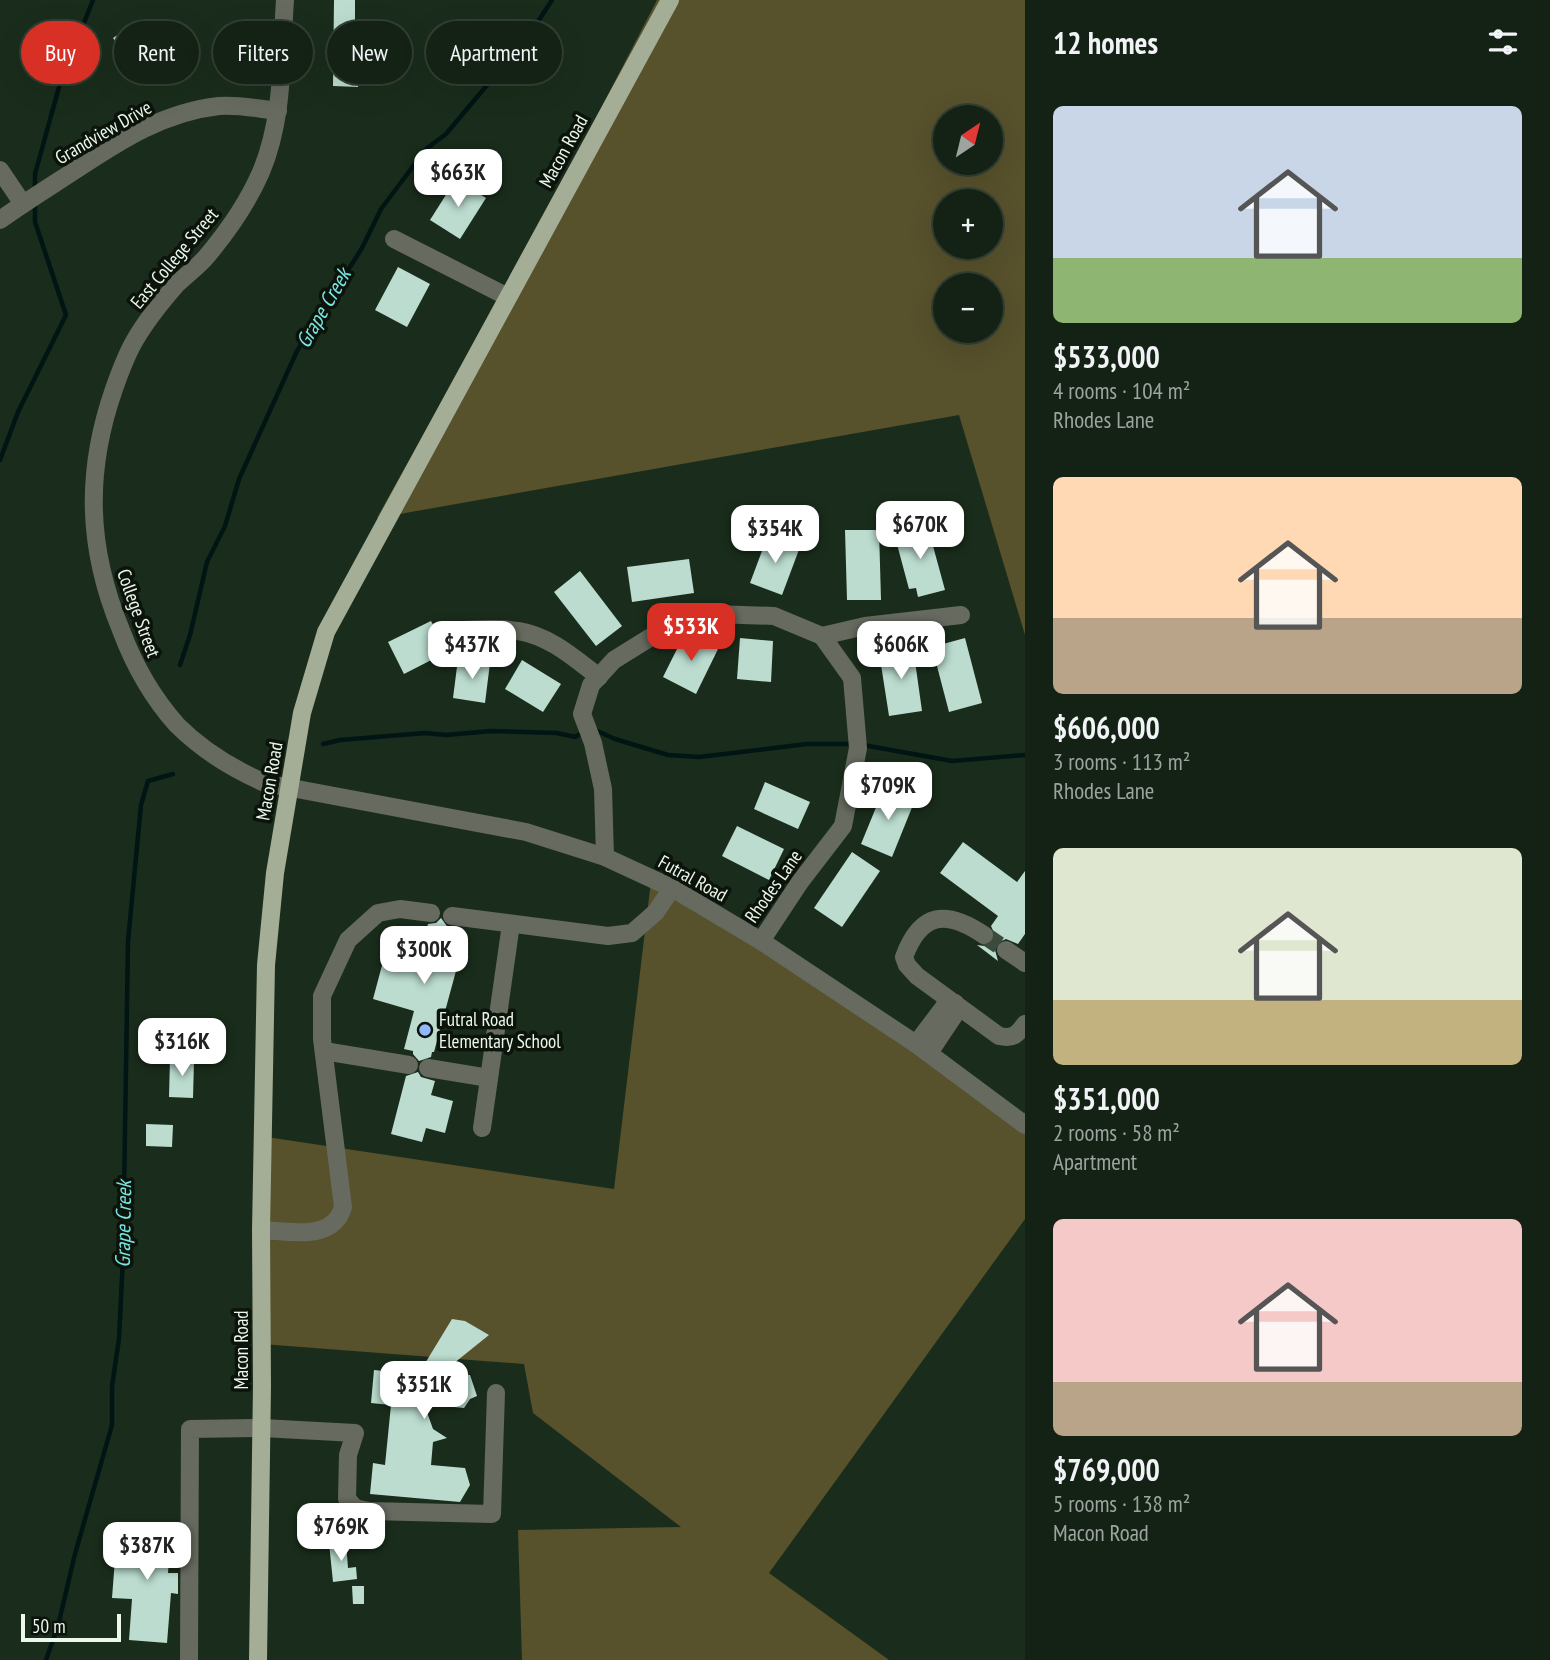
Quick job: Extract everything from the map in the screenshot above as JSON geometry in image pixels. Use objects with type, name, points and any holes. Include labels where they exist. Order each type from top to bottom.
[{"type":"main road","name":"Macon Road","points":[[258,1660],[266,965],[275,873],[302,713],[326,632],[670,0]]},
{"type":"street","name":"East College Street","points":[[104,417],[135,340],[176,285],[206,257],[248,199],[271,148],[278,111],[285,0]]},
{"type":"street","name":"Grandview Drive","points":[[0,220],[120,142],[167,118],[221,106],[278,111]]},
{"type":"street","points":[[0,170],[23,204]]},
{"type":"street","points":[[394,239],[508,297]]},
{"type":"street","name":"College Street","points":[[104,417],[94,474],[96,550],[107,597],[136,668],[178,725],[203,747],[248,776],[289,788]]},
{"type":"street","points":[[604,857],[603,789],[593,743],[582,713],[591,685],[614,660],[651,637],[714,614],[774,616],[822,636],[865,626],[961,615]]},
{"type":"street","points":[[456,630],[516,630],[537,636],[564,650],[599,677]]},
{"type":"street","name":"Rhodes Lane","points":[[761,941],[800,882],[843,826],[858,748],[852,678],[822,636]]},
{"type":"street","name":"Futral Road","points":[[289,788],[526,832],[604,857],[672,888],[761,941],[923,1048],[1025,1125]]},
{"type":"street","points":[[453,916],[608,936],[632,933],[656,912],[672,888]]},
{"type":"street","points":[[261,1230],[316,1233],[330,1227],[341,1217],[343,1207],[324,1051],[322,996],[348,940],[378,913],[400,909],[431,913]]},
{"type":"street","points":[[985,934],[964,921],[947,918],[933,921],[924,926],[908,946],[904,957],[917,976],[999,1036],[1007,1038],[1017,1035],[1025,1024]]},
{"type":"street","points":[[482,1128],[511,924]]},
{"type":"street","points":[[1006,950],[1025,963]]},
{"type":"street","points":[[923,1048],[955,1014],[955,1003]]},
{"type":"street","points":[[324,1051],[409,1065]]},
{"type":"street","points":[[428,1068],[489,1078]]},
{"type":"street","points":[[189,1660],[190,1429],[262,1428],[355,1433],[348,1455],[347,1499],[355,1508],[369,1511],[492,1514],[496,1392]]},
{"type":"shaded area","points":[[657,0],[1025,0],[1025,635],[959,415],[377,518],[556,195]]},
{"type":"shaded area","points":[[651,881],[676,889],[1018,1122],[1025,1112],[1025,1219],[769,1573],[889,1660],[522,1660],[518,1530],[681,1527],[533,1413],[524,1364],[262,1344],[260,1136],[614,1189]]},
{"type":"building","points":[[334,0],[355,0],[355,21],[334,21]]},
{"type":"building","points":[[333,84],[358,84],[358,87]]},
{"type":"building","points":[[456,179],[486,198],[460,239],[430,220]]},
{"type":"building","points":[[398,267],[430,284],[407,327],[375,310]]},
{"type":"building","points":[[927,524],[945,590],[918,597],[916,588],[909,589],[894,533]]},
{"type":"building","points":[[845,530],[879,530],[881,600],[847,600]]},
{"type":"building","points":[[768,535],[800,547],[782,595],[750,583]]},
{"type":"building","points":[[689,559],[694,593],[632,602],[627,567]]},
{"type":"building","points":[[580,571],[622,626],[596,646],[554,592]]},
{"type":"building","points":[[431,621],[447,652],[404,674],[388,642]]},
{"type":"building","points":[[693,634],[719,647],[696,694],[663,677],[683,637]]},
{"type":"building","points":[[740,638],[773,641],[771,682],[737,679]]},
{"type":"building","points":[[965,638],[982,703],[949,712],[932,647]]},
{"type":"building","points":[[913,647],[922,711],[889,716],[879,652]]},
{"type":"building","points":[[458,659],[490,663],[485,703],[453,698]]},
{"type":"building","points":[[522,660],[561,684],[543,712],[505,689]]},
{"type":"building","points":[[765,782],[810,802],[798,829],[754,809]]},
{"type":"building","points":[[884,788],[915,800],[892,857],[861,844]]},
{"type":"building","points":[[737,826],[784,849],[769,880],[722,856]]},
{"type":"building","points":[[963,842],[1017,882],[1025,871],[1025,934],[1018,944],[1006,939],[997,943],[995,950],[998,961],[977,945],[984,946],[993,941],[995,935],[991,926],[998,916],[940,873]]},
{"type":"building","points":[[852,852],[880,871],[842,927],[814,908]]},
{"type":"building","name":"Futral Road Elementary School","points":[[441,918],[449,929],[466,934],[434,1052],[431,1057],[419,1061],[413,1051],[404,1049],[414,1011],[373,999],[384,958],[416,967],[428,924],[436,923]]},
{"type":"building","points":[[170,1059],[194,1060],[193,1098],[169,1097]]},
{"type":"building","points":[[418,1072],[421,1077],[435,1081],[431,1095],[453,1101],[445,1133],[426,1128],[422,1142],[391,1134],[406,1076]]},
{"type":"building","points":[[146,1124],[173,1125],[172,1147],[146,1146]]},
{"type":"building","points":[[452,1319],[465,1321],[489,1335],[443,1372],[470,1375],[477,1396],[470,1399],[464,1408],[424,1404],[433,1429],[447,1438],[433,1442],[431,1465],[465,1468],[470,1485],[460,1502],[370,1494],[373,1463],[385,1465],[391,1405],[371,1403],[374,1370],[423,1375],[424,1365]]},
{"type":"building","points":[[132,1523],[171,1526],[168,1573],[178,1573],[178,1594],[171,1593],[167,1643],[129,1640],[132,1599],[112,1598],[115,1559],[129,1560]]},
{"type":"building","points":[[346,1542],[348,1568],[356,1567],[357,1579],[333,1582],[329,1543]]},
{"type":"building","points":[[352,1586],[364,1586],[364,1604],[353,1604]]},
{"type":"waterway","points":[[35,191],[35,174],[59,87],[93,0]]},
{"type":"waterway","name":"Grape Creek","points":[[180,665],[207,562],[225,526],[239,479],[297,351],[362,248],[381,209],[426,149],[446,134],[493,78],[513,60],[552,0]]},
{"type":"waterway","points":[[0,460],[18,412],[66,315],[35,222],[35,204]]},
{"type":"waterway","points":[[595,730],[668,755],[699,757],[807,744],[854,744]]},
{"type":"waterway","points":[[323,744],[340,740],[425,733],[446,735],[491,731],[557,733],[575,737],[585,731]]},
{"type":"waterway","points":[[863,745],[952,761],[1025,755]]},
{"type":"waterway","name":"Grape Creek","points":[[46,1660],[58,1626],[75,1554],[112,1425],[112,1386],[119,1339],[123,1257],[128,941],[141,805],[148,781],[173,774]]},
{"type":"tunnel","points":[[984,935],[1006,950]]},
{"type":"place","name":"Futral Road Elementary School","points":[[425,1030]]}]
